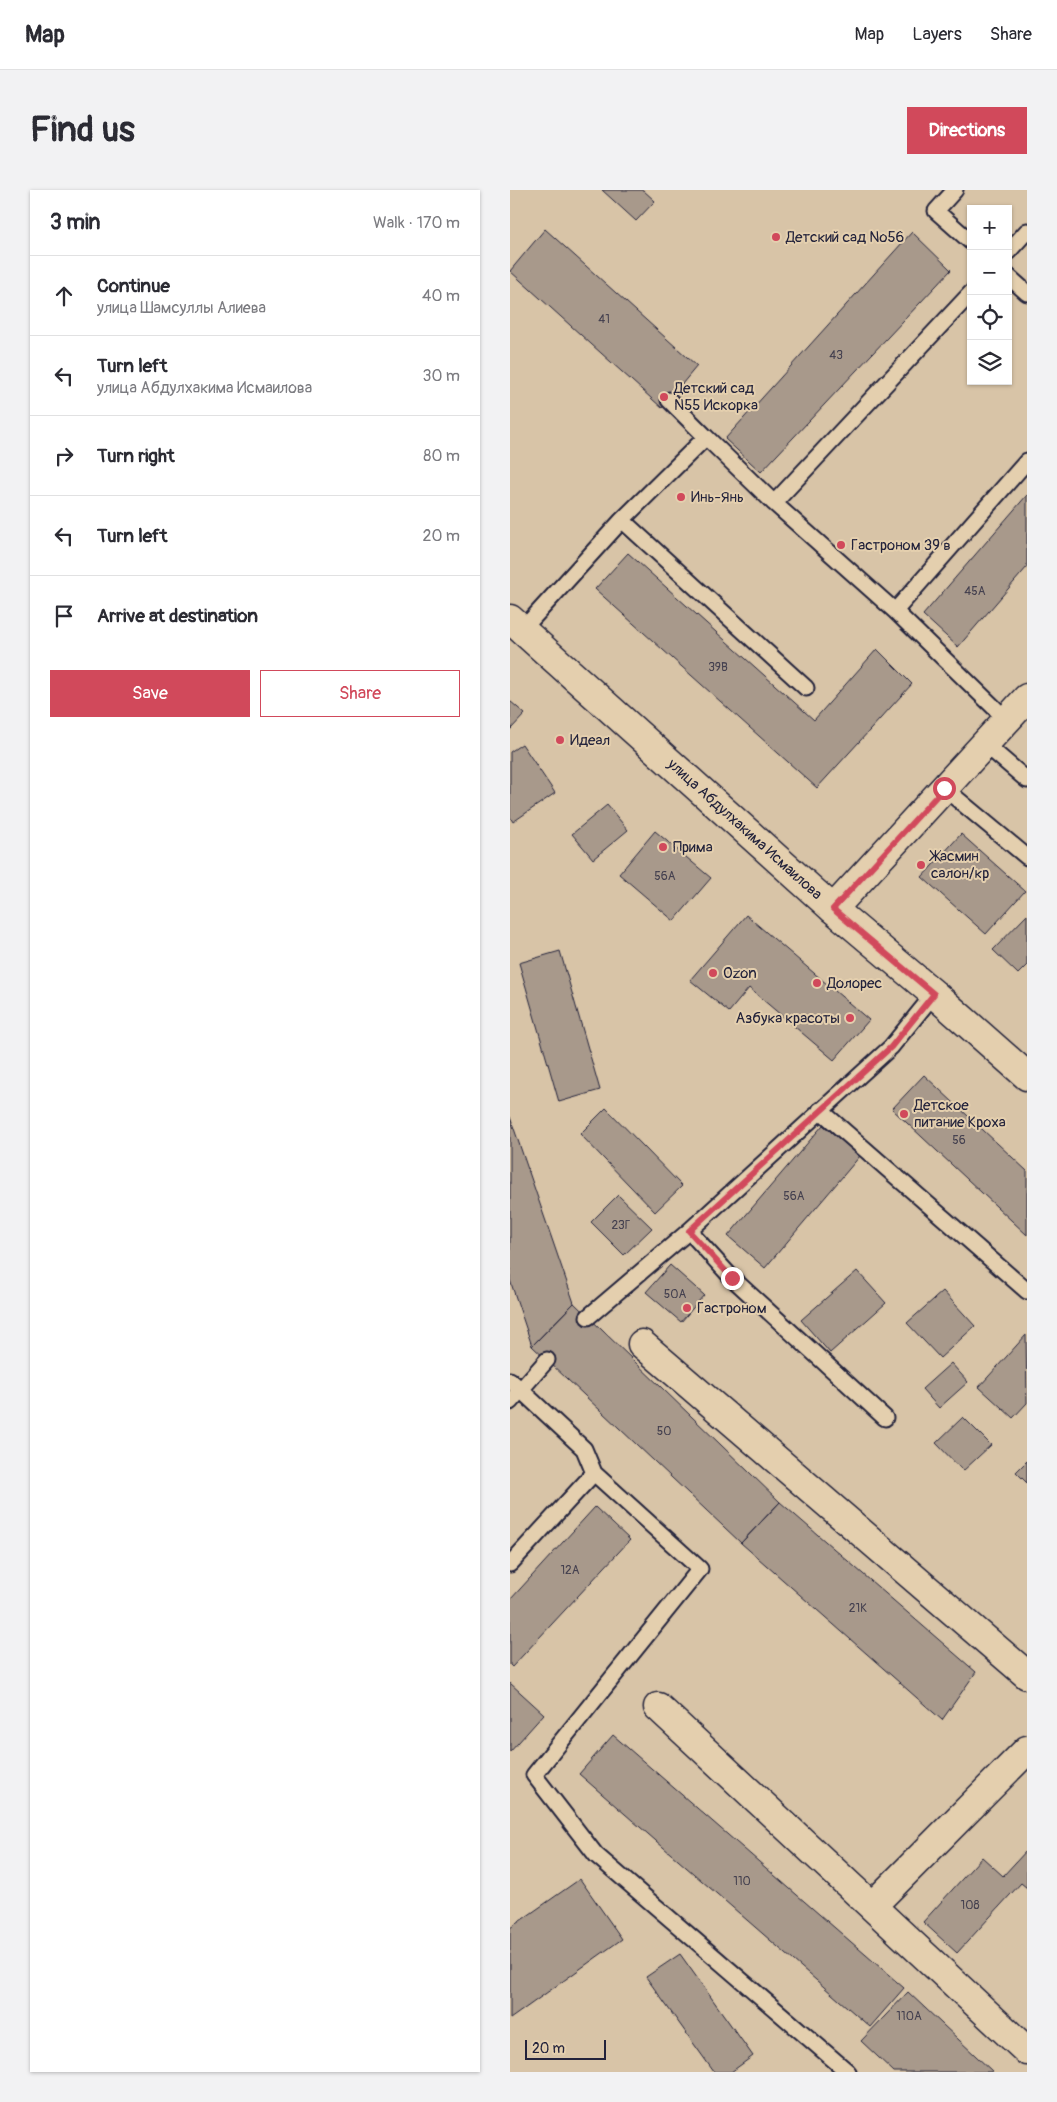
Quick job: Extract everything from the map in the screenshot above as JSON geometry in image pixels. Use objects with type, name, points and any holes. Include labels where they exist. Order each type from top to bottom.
[{"type":"street","name":"улица Абдулхакима Исмаилова","points":[[516,624],[833,909],[1027,1076]]},
{"type":"street","points":[[833,909],[1027,698]]},
{"type":"street","points":[[642,1344],[1027,1675]]},
{"type":"street","points":[[658,1707],[1027,2050]]},
{"type":"street","points":[[872,1906],[1027,1750]]},
{"type":"lane","points":[[955,190],[936,210],[967,238]]},
{"type":"lane","points":[[1010,250],[1027,231]]},
{"type":"lane","points":[[1012,280],[1027,293]]},
{"type":"lane","points":[[774,502],[970,295]]},
{"type":"lane","points":[[669,400],[774,502],[895,611],[1007,720]]},
{"type":"lane","points":[[516,624],[706,437]]},
{"type":"lane","points":[[895,611],[1027,461]]},
{"type":"lane","points":[[622,520],[806,688]]},
{"type":"lane","points":[[985,744],[1027,780]]},
{"type":"lane","points":[[944,788],[1027,857]]},
{"type":"lane","points":[[588,1317],[689,1231],[891,1047],[934,994]]},
{"type":"lane","points":[[820,1110],[1027,1291]]},
{"type":"lane","points":[[689,1231],[732,1278],[885,1418]]},
{"type":"lane","points":[[510,1402],[515,1385],[547,1360]]},
{"type":"lane","points":[[515,1385],[584,1448],[594,1473],[700,1568],[534,1776],[596,1855],[848,2072]]},
{"type":"lane","points":[[510,1564],[594,1473]]},
{"type":"building","points":[[602,190],[643,190],[655,201],[636,221]]},
{"type":"building","points":[[545,229],[697,366],[662,408],[510,271]]},
{"type":"building","points":[[912,232],[951,270],[761,472],[725,439]]},
{"type":"building","points":[[1027,495],[1027,567],[958,647],[923,615]]},
{"type":"building","points":[[628,553],[814,720],[877,649],[912,684],[817,788],[595,589]]},
{"type":"building","points":[[510,701],[525,714],[510,730]]},
{"type":"building","points":[[522,744],[555,793],[513,822],[510,817],[510,752]]},
{"type":"building","points":[[607,805],[628,830],[593,859],[572,834]]},
{"type":"building","points":[[655,831],[711,878],[674,921],[619,874]]},
{"type":"building","points":[[961,834],[1025,891],[986,934],[922,877]]},
{"type":"building","points":[[746,915],[869,1020],[834,1060],[749,988],[729,1012],[690,980]]},
{"type":"building","points":[[1027,915],[1027,965],[1018,974],[993,950]]},
{"type":"building","points":[[560,951],[600,1090],[559,1102],[519,963]]},
{"type":"building","points":[[924,1075],[1027,1171],[1027,1235],[892,1109]]},
{"type":"building","points":[[606,1108],[682,1186],[655,1212],[580,1134]]},
{"type":"building","points":[[510,1117],[574,1303],[532,1346],[510,1280]]},
{"type":"building","points":[[823,1125],[860,1156],[765,1268],[728,1236]]},
{"type":"building","points":[[618,1195],[652,1228],[624,1255],[591,1222]]},
{"type":"building","points":[[670,1265],[704,1295],[681,1322],[646,1292]]},
{"type":"building","points":[[857,1271],[886,1303],[830,1353],[801,1320]]},
{"type":"building","points":[[943,1291],[975,1326],[940,1358],[907,1323]]},
{"type":"building","points":[[574,1303],[780,1502],[741,1543],[532,1346]]},
{"type":"building","points":[[1026,1335],[1027,1403],[1013,1418],[979,1387]]},
{"type":"building","points":[[951,1363],[968,1382],[939,1408],[922,1389]]},
{"type":"building","points":[[963,1417],[991,1445],[963,1471],[936,1443]]},
{"type":"building","points":[[1027,1461],[1027,1483],[1016,1472]]},
{"type":"building","points":[[780,1502],[976,1672],[942,1720],[741,1543]]},
{"type":"building","points":[[595,1507],[630,1540],[512,1667],[510,1665],[510,1600]]},
{"type":"building","points":[[510,1683],[544,1714],[510,1752]]},
{"type":"building","points":[[613,1735],[904,1988],[870,2027],[579,1774]]},
{"type":"building","points":[[1027,1850],[1027,1888],[1021,1883],[957,1953],[923,1922],[982,1857],[1003,1876]]},
{"type":"building","points":[[580,1879],[622,1939],[510,2019],[510,1928]]},
{"type":"building","points":[[680,1954],[753,2056],[731,2072],[714,2072],[646,1977]]},
{"type":"building","points":[[908,1992],[993,2072],[894,2072],[861,2041]]},
{"type":"place","name":"Детский сад №56","points":[[776,237]]},
{"type":"place","name":"Детский сад N55 Искорка","points":[[664,397]]},
{"type":"place","name":"Инь-Янь","points":[[681,497]]},
{"type":"place","name":"Гастроном 39 в","points":[[841,545]]},
{"type":"place","name":"Идеал","points":[[560,740]]},
{"type":"place","name":"Прима","points":[[663,847]]},
{"type":"place","name":"Жасмин салон/кр","points":[[921,865]]},
{"type":"place","name":"Ozon","points":[[713,973]]},
{"type":"place","name":"Долорес","points":[[817,983]]},
{"type":"place","name":"Азбука красоты","points":[[850,1018]]},
{"type":"place","name":"Детское питание Кроха","points":[[904,1114]]},
{"type":"place","name":"Гастроном","points":[[687,1308]]},
{"type":"route","points":[[732,1278],[689,1231],[891,1047],[934,994],[833,909],[944,788]]}]
